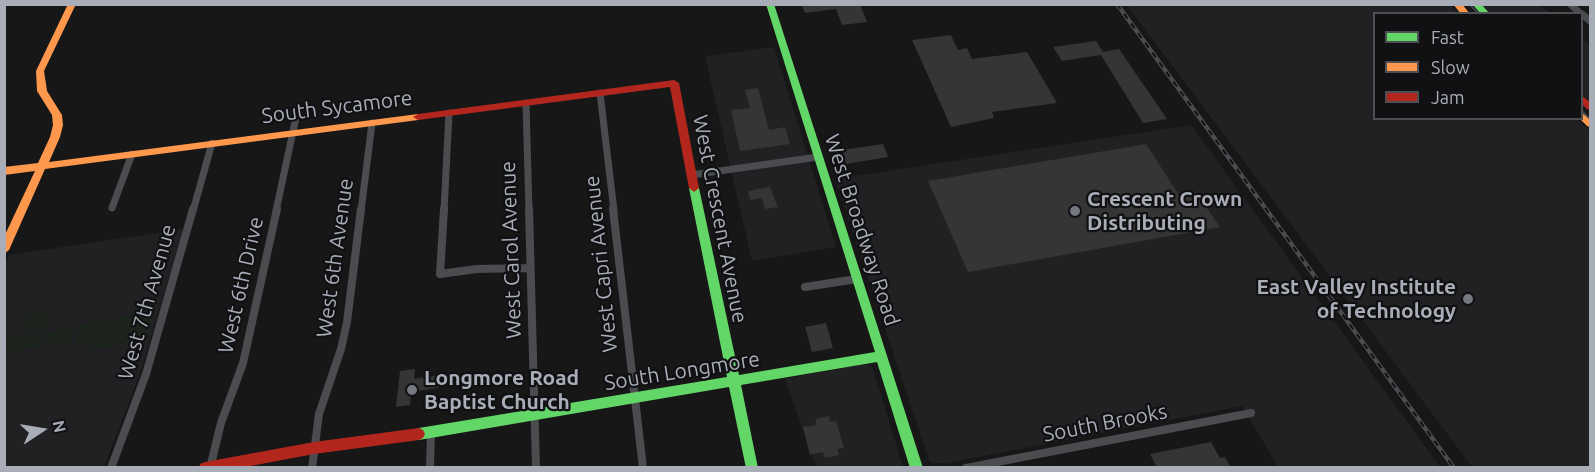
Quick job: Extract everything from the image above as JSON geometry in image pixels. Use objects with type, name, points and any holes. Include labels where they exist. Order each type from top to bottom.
[{"type":"street","points":[[4,250],[58,125],[54,109],[42,91],[40,71],[72,4]]},
{"type":"street","name":"West Broadway Road","points":[[770,4],[917,468]]},
{"type":"street","name":"South Sycamore","points":[[4,171],[674,83]]},
{"type":"street","name":"West Crescent Avenue","points":[[674,83],[732,382],[752,468]]},
{"type":"street","name":"West Capri Avenue","points":[[600,93],[643,468]]},
{"type":"street","name":"West Carol Avenue","points":[[526,103],[536,468]]},
{"type":"street","name":"West 6th Drive","points":[[210,467],[221,423],[251,332],[298,108]]},
{"type":"street","points":[[449,113],[441,274],[477,269],[530,268]]},
{"type":"street","name":"West 6th Avenue","points":[[312,468],[319,414],[341,349],[346,322],[372,123]]},
{"type":"street","name":"West 7th Avenue","points":[[111,468],[146,374],[212,143]]},
{"type":"street","points":[[112,208],[132,154]]},
{"type":"street","points":[[692,175],[818,157]]},
{"type":"street","points":[[805,287],[857,279]]},
{"type":"street","name":"South Longmore","points":[[205,468],[314,448],[431,433],[534,416],[882,356]]},
{"type":"street","name":"South Brooks","points":[[966,468],[1251,413]]},
{"type":"street","points":[[430,468],[431,433]]},
{"type":"shaded area","name":"East Valley Institute of Technology","points":[[1127,5],[1450,5],[1458,12],[1373,12],[1373,120],[1578,120],[1590,131],[1590,467],[1472,467]]},
{"type":"shaded area","points":[[1480,5],[1539,5],[1549,12],[1489,12]]},
{"type":"shaded area","points":[[1583,40],[1590,45],[1590,102],[1583,95]]},
{"type":"shaded area","points":[[774,47],[836,247],[752,261],[705,56]]},
{"type":"shaded area","points":[[1191,125],[1440,467],[1278,467],[1242,406],[948,463],[932,463],[929,460],[835,179]]},
{"type":"shaded area","points":[[183,229],[140,374],[104,467],[5,468],[4,266],[9,255]]},
{"type":"shaded area","points":[[159,298],[146,341],[91,351],[93,344],[73,348],[81,324],[131,316],[125,339],[137,301]]},
{"type":"shaded area","points":[[51,312],[45,329],[21,333],[28,315]]},
{"type":"shaded area","points":[[76,328],[71,342],[41,347],[46,332]]},
{"type":"shaded area","points":[[43,333],[38,347],[5,353],[5,339]]},
{"type":"shaded area","points":[[869,365],[873,369],[903,467],[816,467],[785,379]]},
{"type":"building","points":[[801,4],[860,4],[867,22],[842,25],[836,9],[805,13]]},
{"type":"building","points":[[951,35],[958,50],[967,48],[972,59],[1027,52],[1057,103],[992,112],[994,118],[951,127],[912,40]]},
{"type":"building","points":[[1096,41],[1103,52],[1119,49],[1167,119],[1143,123],[1101,55],[1062,61],[1053,47]]},
{"type":"building","points":[[758,88],[769,130],[785,127],[790,144],[740,151],[731,110],[750,108],[745,90]]},
{"type":"building","points":[[883,144],[888,157],[846,164],[842,150]]},
{"type":"building","name":"Crescent Crown Distributing","points":[[1146,144],[1179,195],[1196,192],[1220,227],[968,272],[928,181]]},
{"type":"building","points":[[770,187],[778,207],[765,209],[762,198],[750,200],[748,191]]},
{"type":"building","points":[[826,323],[833,348],[812,352],[805,327]]},
{"type":"building","name":"Longmore Road Baptist Church","points":[[415,369],[414,379],[439,375],[438,388],[411,392],[410,405],[396,407],[400,371]]},
{"type":"building","points":[[829,416],[830,422],[836,421],[844,448],[837,449],[839,455],[825,458],[823,452],[810,455],[803,427],[817,425],[815,419]]},
{"type":"building","points":[[1211,442],[1220,458],[1225,457],[1231,468],[1157,468],[1150,454]]},
{"type":"tram line","points":[[1469,4],[1477,12]]},
{"type":"tram line","points":[[1583,112],[1590,119]]},
{"type":"railway","points":[[1117,4],[1454,468]]},
{"type":"traffic: fast","points":[[770,4],[917,468]]},
{"type":"traffic: fast","points":[[1476,4],[1484,12]]},
{"type":"traffic: fast","points":[[694,188],[752,468]]},
{"type":"traffic: fast","points":[[419,434],[882,356]]},
{"type":"traffic: slow","points":[[4,250],[55,137],[58,125],[57,115],[42,91],[40,71],[72,4]]},
{"type":"traffic: slow","points":[[1457,4],[1464,12]]},
{"type":"traffic: slow","points":[[4,171],[418,117]]},
{"type":"traffic: slow","points":[[1583,117],[1590,124]]},
{"type":"traffic: jam","points":[[418,117],[674,83],[694,188]]},
{"type":"traffic: jam","points":[[1583,100],[1590,107]]},
{"type":"traffic: jam","points":[[205,468],[314,448],[419,434]]},
{"type":"place","name":"Crescent Crown Distributing","points":[[1075,211]]},
{"type":"place","name":"East Valley Institute of Technology","points":[[1468,299]]},
{"type":"place","name":"Longmore Road Baptist Church","points":[[412,390]]}]
